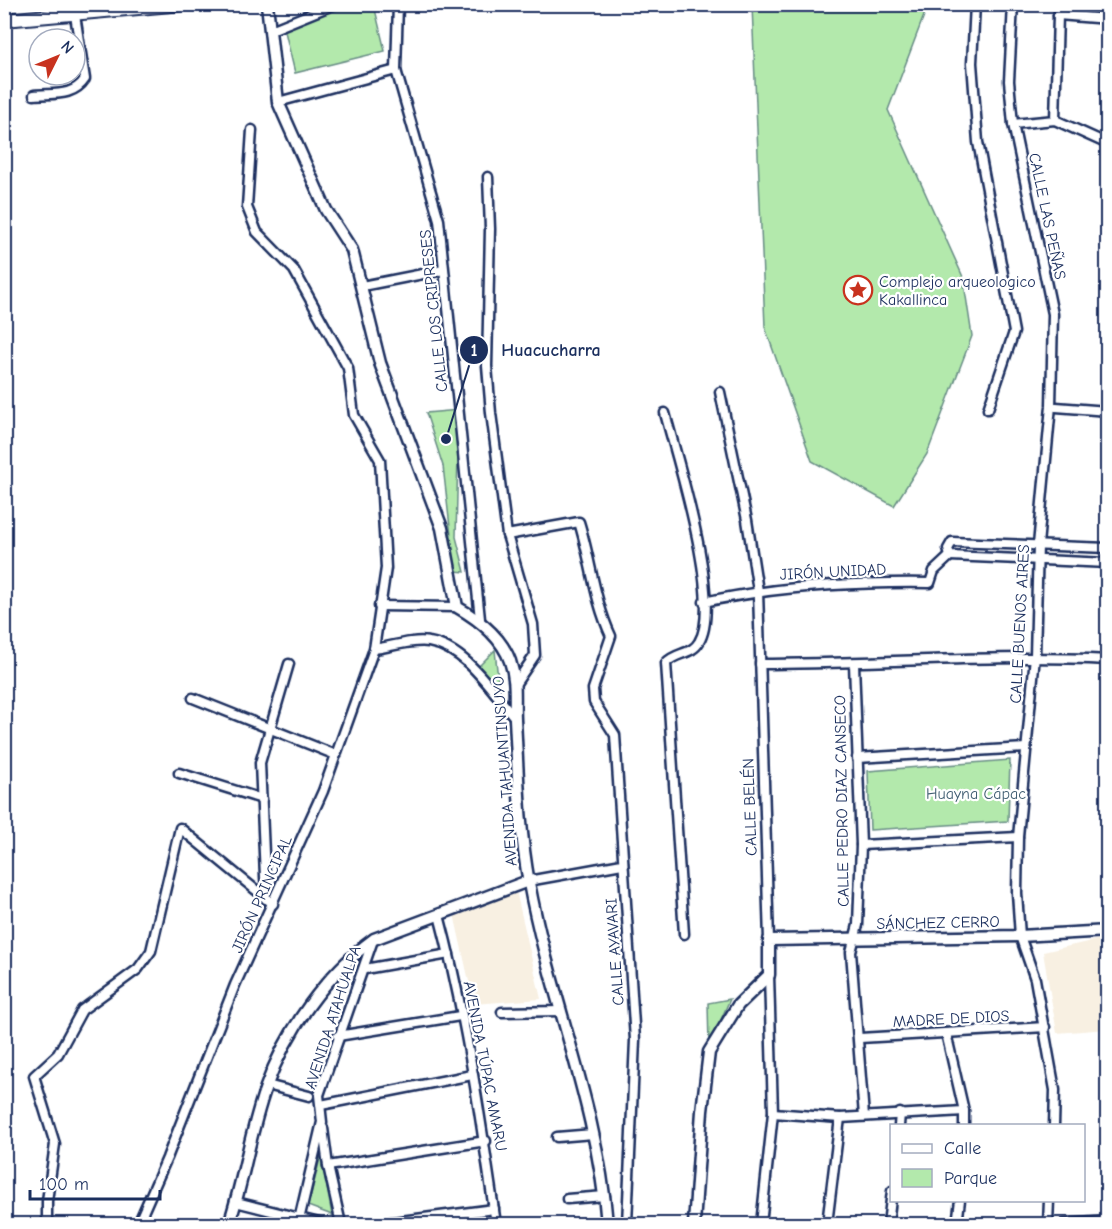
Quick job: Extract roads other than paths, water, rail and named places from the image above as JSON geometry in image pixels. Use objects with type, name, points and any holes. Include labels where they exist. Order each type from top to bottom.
[{"type":"main road","points":[[5,20],[44,11],[75,15],[96,8],[175,5]]},
{"type":"street","points":[[5,4],[5,20]]},
{"type":"street","points":[[267,4],[278,102],[326,210],[352,250],[380,363],[442,528],[457,607],[379,606]]},
{"type":"street","points":[[271,30],[335,4]]},
{"type":"street","name":"CALLE LOS CRIPRESES","points":[[398,4],[396,70],[439,220],[480,619]]},
{"type":"street","points":[[975,4],[972,63],[978,142],[1014,332],[988,409]]},
{"type":"street","name":"CALLE LAS PEÑAS","points":[[1013,4],[1009,81],[1013,124],[1053,314]]},
{"type":"street","points":[[1055,120],[1058,15],[1064,4]]},
{"type":"street","points":[[34,95],[67,93],[78,89],[85,79],[75,15]]},
{"type":"street","points":[[1058,15],[1107,19]]},
{"type":"street","points":[[278,102],[396,70]]},
{"type":"street","points":[[1013,124],[1055,120],[1107,144]]},
{"type":"street","name":"JIRÓN PRINCIPAL","points":[[138,1224],[167,1158],[217,1027],[269,901],[323,791],[374,649],[386,567],[380,460],[354,415],[348,368],[294,270],[257,232],[247,207],[252,130]]},
{"type":"street","points":[[488,177],[490,229],[487,366],[507,536],[533,624],[535,645],[535,655],[529,668],[516,683]]},
{"type":"street","points":[[362,286],[443,270]]},
{"type":"street","name":"CALLE BUENOS AIRES","points":[[1053,314],[1051,406],[1037,560],[1035,656],[1018,837],[1020,936],[1035,979],[1045,1027],[1055,1090],[1054,1124]]},
{"type":"street","name":"CALLE BELÉN","points":[[720,392],[747,520],[758,591],[773,1113],[761,1224]]},
{"type":"street","points":[[1056,407],[1107,411]]},
{"type":"street","points":[[665,413],[702,554],[704,602],[703,631],[699,644],[687,652],[672,656],[666,663],[684,934]]},
{"type":"street","name":"CALLE AYAVARI","points":[[507,536],[579,522],[588,551],[599,611],[611,636],[595,684],[594,702],[615,735],[635,1040],[627,1224]]},
{"type":"street","points":[[1107,548],[952,542],[948,549],[950,556],[1107,563]]},
{"type":"street","name":"JIRÓN UNIDAD","points":[[704,602],[758,591],[870,582],[930,583],[934,571],[950,556]]},
{"type":"street","name":"AVENIDA TAHUANTINSUYO","points":[[457,607],[480,619],[509,659],[516,683],[515,717],[520,818],[528,881],[543,950],[593,1134],[605,1196],[607,1224]]},
{"type":"street","points":[[374,649],[428,641],[451,650],[466,662],[515,717]]},
{"type":"street","points":[[760,664],[854,664],[1035,656],[1107,660]]},
{"type":"street","points":[[269,901],[260,763],[289,664]]},
{"type":"street","name":"CALLE PEDRO DIAZ CANSECO","points":[[854,664],[861,845],[858,925],[851,952],[860,1038],[864,1116]]},
{"type":"street","points":[[193,698],[336,756]]},
{"type":"street","points":[[856,758],[1026,748]]},
{"type":"street","points":[[179,773],[262,799]]},
{"type":"street","points":[[47,1224],[47,1201],[55,1144],[34,1076],[58,1054],[82,1010],[138,969],[151,951],[180,828],[269,901]]},
{"type":"street","points":[[861,845],[1018,837]]},
{"type":"street","points":[[528,881],[622,864]]},
{"type":"street","name":"AVENIDA ATAHUALPA","points":[[229,1224],[267,1085],[299,1021],[329,980],[352,956],[374,939],[528,881]]},
{"type":"street","name":"AVENIDA TÚPAC AMARU","points":[[439,915],[449,954],[486,1141],[496,1224]]},
{"type":"street","name":"SÁNCHEZ CERRO","points":[[769,940],[1020,936],[1107,931]]},
{"type":"street","name":"AVENIDA ATAHUALPA","points":[[322,1122],[320,1095],[338,1036],[365,969],[374,939]]},
{"type":"street","points":[[365,969],[449,954]]},
{"type":"street","points":[[694,1224],[702,1111],[709,1052],[738,1005],[769,975]]},
{"type":"street","points":[[502,1012],[561,1011]]},
{"type":"street","points":[[338,1036],[460,1017]]},
{"type":"street","name":"MADRE DE DIOS","points":[[860,1038],[1045,1027]]},
{"type":"street","points":[[946,1033],[964,1111],[964,1124]]},
{"type":"street","points":[[321,1105],[472,1075]]},
{"type":"street","points":[[267,1085],[309,1096]]},
{"type":"street","points":[[773,1113],[840,1118],[964,1111]]},
{"type":"street","points":[[899,1124],[900,1113]]},
{"type":"street","points":[[827,1224],[840,1118]]},
{"type":"street","points":[[299,1222],[322,1122]]},
{"type":"street","points":[[322,1122],[328,1166],[341,1224]]},
{"type":"street","points":[[557,1137],[593,1134]]},
{"type":"street","points":[[328,1166],[486,1141]]},
{"type":"street","points":[[567,1199],[605,1196]]},
{"type":"street","points":[[236,1202],[299,1222],[323,1224]]},
{"type":"street","points":[[888,1224],[890,1202]]},
{"type":"street","points":[[957,1224],[960,1202]]},
{"type":"street","points":[[1048,1224],[1050,1202]]},
{"type":"street","points":[[377,1224],[428,1221],[494,1209]]},
{"type":"street","points":[[1064,1224],[1107,1221]]},
{"type":"place","name":"Complejo arqueologico Kakallinca","points":[[858,290]]},
{"type":"place","name":"Huacucharra","points":[[446,439]]},
{"type":"park label","name":"Huayna Cápac","points":[[976,793]]}]
